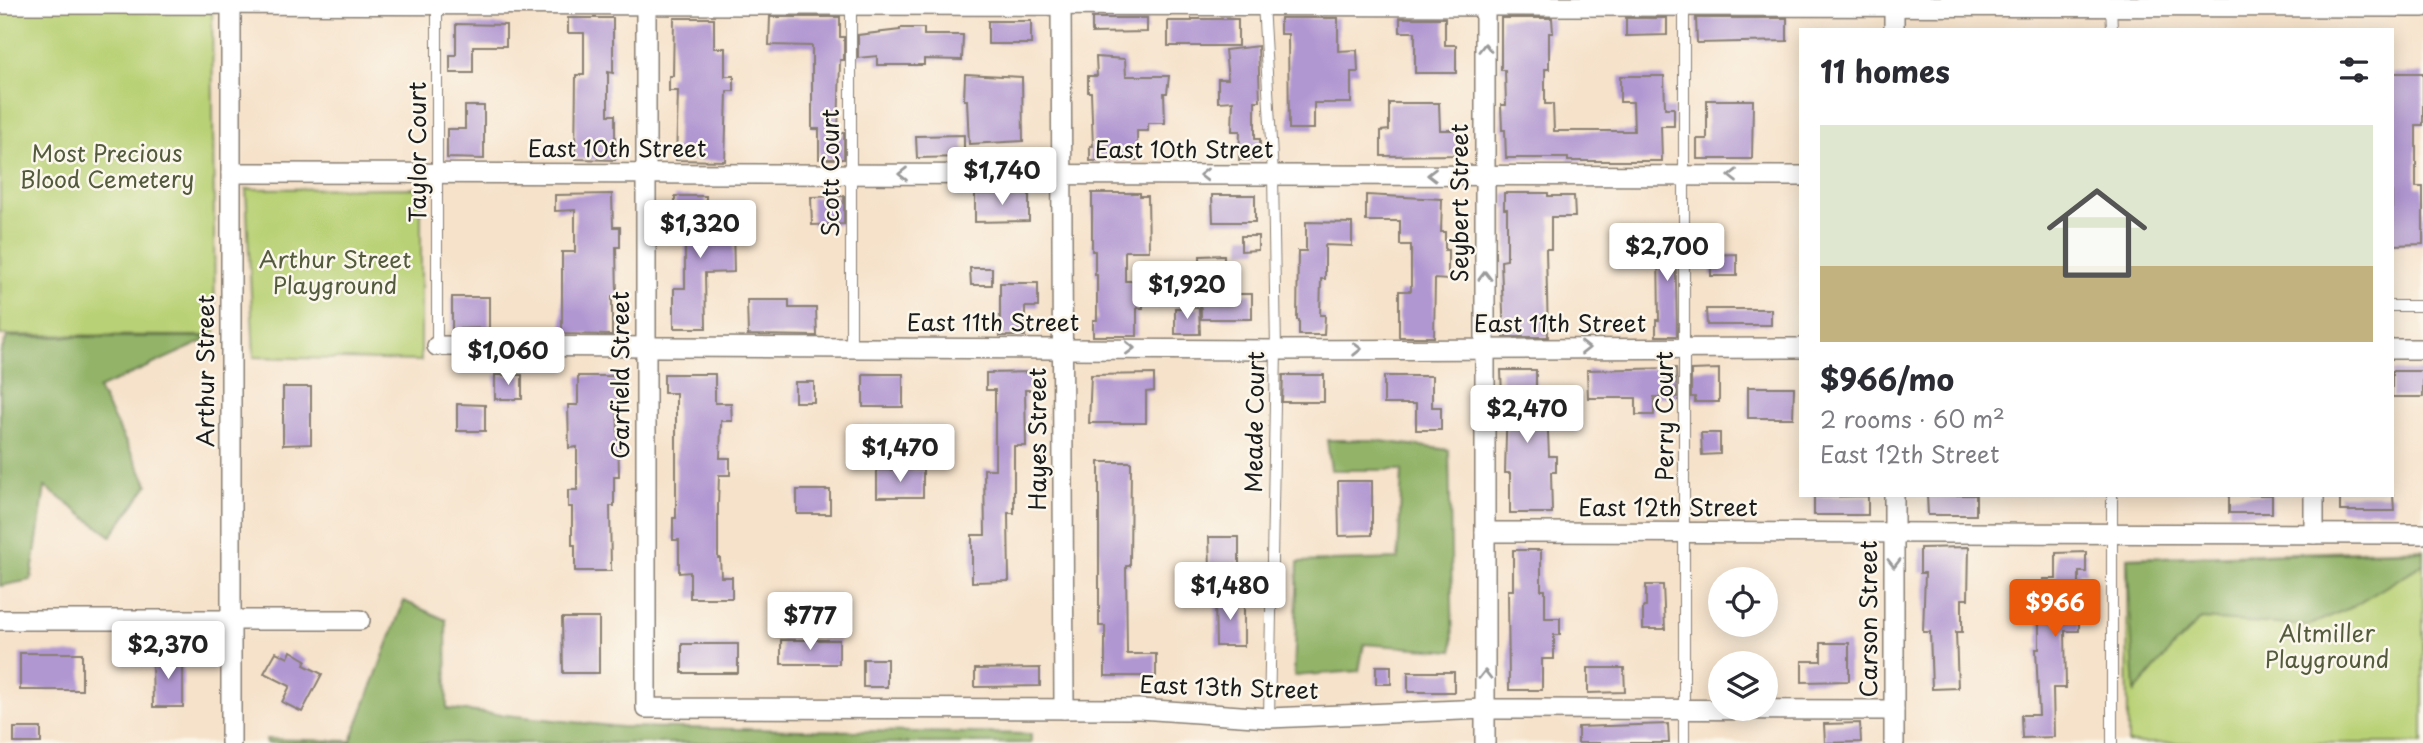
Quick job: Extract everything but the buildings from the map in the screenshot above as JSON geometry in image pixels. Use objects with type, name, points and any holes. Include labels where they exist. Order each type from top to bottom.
[{"type":"street","name":"Arthur Street","points":[[230,2],[231,743]]},
{"type":"street","name":"Garfield Street","points":[[646,2],[646,708]]},
{"type":"street","points":[[0,4],[851,2],[1684,6],[2112,3],[2423,7]]},
{"type":"street","name":"Hayes Street","points":[[1062,3],[1064,709]]},
{"type":"street","name":"Seybert Street","points":[[1485,3],[1485,743]]},
{"type":"street","points":[[1894,3],[1894,28]]},
{"type":"street","name":"East 10th Street","points":[[231,173],[1799,176]]},
{"type":"street","name":"East 11th Street","points":[[438,346],[1276,350],[1799,348]]},
{"type":"street","points":[[2394,349],[2423,349]]},
{"type":"street","name":"Carson Street","points":[[1894,497],[1894,743]]},
{"type":"street","points":[[2314,497],[2314,534]]},
{"type":"street","name":"East 12th Street","points":[[1485,532],[2423,534]]},
{"type":"street","points":[[0,620],[360,620]]},
{"type":"street","name":"East 13th Street","points":[[646,708],[1140,709],[1269,718],[1485,709],[1894,710]]},
{"type":"lane","name":"Taylor Court","points":[[438,2],[438,346]]},
{"type":"lane","name":"Scott Court","points":[[851,2],[851,347]]},
{"type":"lane","name":"Meade Court","points":[[1264,3],[1273,175],[1276,350],[1269,718]]},
{"type":"lane","points":[[2112,3],[2112,28]]},
{"type":"lane","name":"Perry Court","points":[[1684,6],[1684,743]]},
{"type":"lane","points":[[2394,306],[2423,306]]},
{"type":"lane","points":[[2112,497],[2112,743]]},
{"type":"green space","name":"Most Precious Blood Cemetery","points":[[0,0],[212,0],[215,336],[0,335]]},
{"type":"green space","name":"Arthur Street Playground","points":[[421,188],[421,361],[254,357],[246,189]]},
{"type":"green space","points":[[7,337],[213,337],[98,389],[148,485],[111,536],[45,487],[31,580],[0,586],[0,354]]},
{"type":"green space","points":[[1327,440],[1373,440],[1449,450],[1453,651],[1364,644],[1359,671],[1294,676],[1298,562],[1398,559],[1402,470],[1331,470]]},
{"type":"green space","name":"Altmiller Playground","points":[[2423,549],[2423,743],[2128,743],[2127,558]]},
{"type":"green space","points":[[2423,551],[2423,564],[2354,606],[2308,626],[2201,619],[2135,692],[2127,558]]},
{"type":"green space","points":[[404,601],[446,620],[447,709],[621,727],[1031,734],[1031,743],[267,743],[266,739],[351,741]]}]
